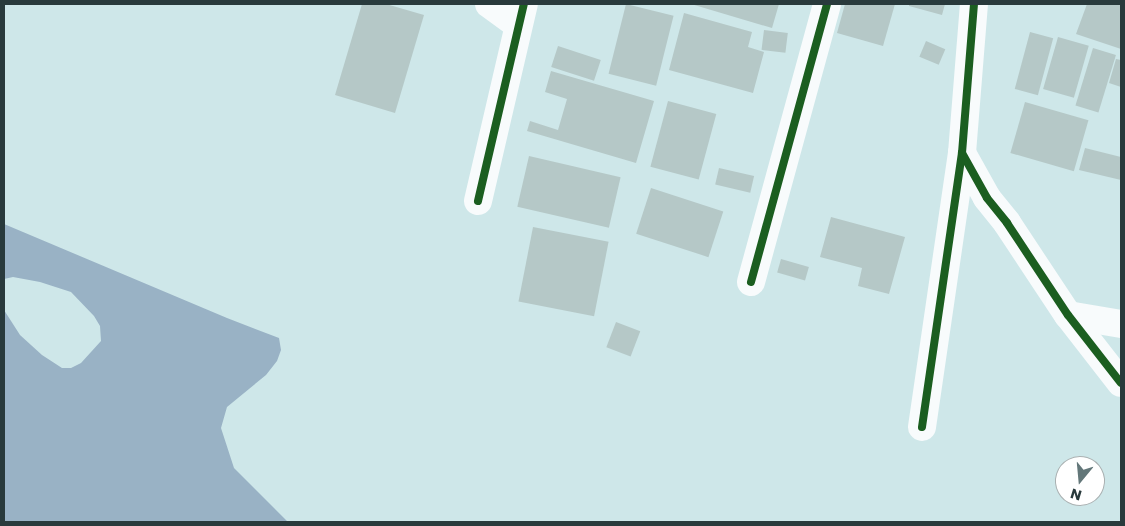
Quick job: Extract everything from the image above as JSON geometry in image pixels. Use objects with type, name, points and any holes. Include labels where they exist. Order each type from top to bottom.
[{"type":"street","points":[[478,201],[521,15],[489,4]]},
{"type":"street","points":[[751,282],[827,4]]},
{"type":"street","points":[[922,428],[962,153],[974,4]]},
{"type":"street","points":[[962,153],[987,198],[1007,223],[1068,315],[1121,383]]},
{"type":"street","points":[[1068,315],[1121,324]]},
{"type":"water","points":[[4,224],[279,338],[281,350],[277,361],[266,375],[227,407],[221,428],[234,468],[288,522],[4,522],[4,310],[20,335],[42,355],[62,368],[71,368],[81,363],[101,341],[100,326],[94,316],[71,292],[40,282],[13,277],[4,279]]},
{"type":"building","points":[[362,4],[386,4],[424,15],[395,113],[335,95]]},
{"type":"building","points":[[626,4],[674,16],[656,86],[609,74]]},
{"type":"building","points":[[691,4],[779,4],[772,28]]},
{"type":"building","points":[[845,4],[895,4],[883,46],[837,33]]},
{"type":"building","points":[[909,4],[945,4],[942,15],[909,6]]},
{"type":"building","points":[[1087,4],[1121,4],[1121,49],[1076,34]]},
{"type":"building","points":[[684,13],[752,32],[748,47],[764,52],[753,93],[669,70]]},
{"type":"building","points":[[764,30],[788,33],[785,53],[762,50]]},
{"type":"building","points":[[1030,32],[1053,38],[1038,95],[1015,89]]},
{"type":"building","points":[[1058,37],[1089,46],[1074,98],[1043,89]]},
{"type":"building","points":[[926,41],[945,49],[939,65],[919,57]]},
{"type":"building","points":[[558,46],[601,60],[594,81],[551,67]]},
{"type":"building","points":[[1093,48],[1116,55],[1098,112],[1075,105]]},
{"type":"building","points":[[1116,59],[1121,60],[1121,87],[1109,83]]},
{"type":"building","points":[[551,71],[654,101],[636,163],[527,131],[530,121],[558,130],[567,99],[545,92]]},
{"type":"building","points":[[668,101],[716,114],[699,180],[650,167]]},
{"type":"building","points":[[1025,102],[1088,120],[1074,171],[1010,153]]},
{"type":"building","points":[[1085,148],[1121,157],[1121,180],[1079,170]]},
{"type":"building","points":[[529,156],[621,177],[609,228],[517,207]]},
{"type":"building","points":[[719,168],[754,176],[750,193],[715,185]]},
{"type":"building","points":[[651,188],[723,211],[708,257],[636,234]]},
{"type":"building","points":[[831,217],[905,237],[889,294],[858,286],[862,268],[820,257]]},
{"type":"building","points":[[533,227],[609,242],[594,316],[518,302]]},
{"type":"building","points":[[781,259],[809,267],[805,280],[777,272]]},
{"type":"building","points":[[616,322],[640,331],[631,357],[606,347]]},
{"type":"cycle path","points":[[478,201],[524,4]]},
{"type":"cycle path","points":[[751,282],[827,4]]},
{"type":"cycle path","points":[[922,427],[962,153],[974,4]]},
{"type":"cycle path","points":[[962,153],[987,198],[1007,223],[1068,315],[1121,383]]}]
